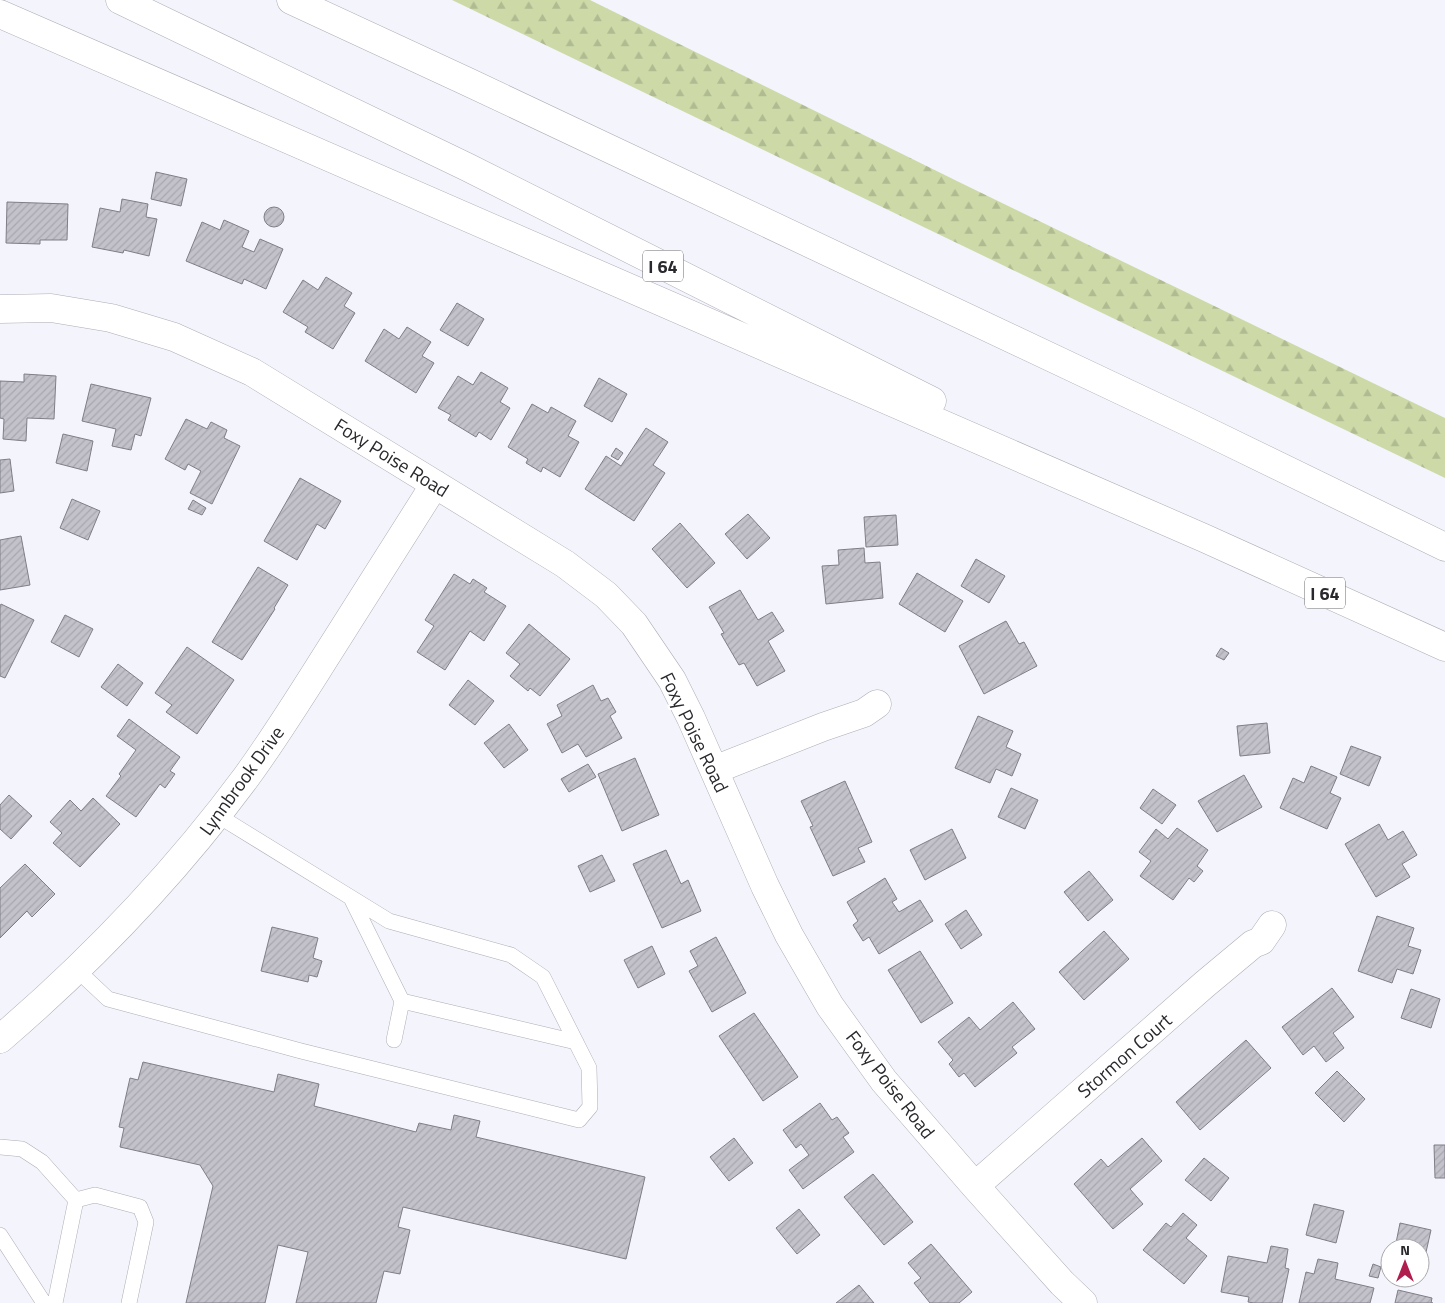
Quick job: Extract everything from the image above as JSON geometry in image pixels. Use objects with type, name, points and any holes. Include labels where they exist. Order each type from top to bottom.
[{"type":"main road","name":"I 64","points":[[120,0],[476,171],[1204,538],[1445,648]]},
{"type":"main road","points":[[291,0],[1190,423],[1445,547]]},
{"type":"main road","points":[[327,0],[468,82]]},
{"type":"main road","points":[[0,8],[175,91]]},
{"type":"main road","points":[[0,14],[1204,538]]},
{"type":"main road","name":"Foxy Poise Road","points":[[0,309],[51,308],[110,318],[174,336],[252,372],[565,564],[606,595],[634,624],[672,680],[692,718],[773,902],[789,935],[830,1006],[884,1080],[975,1186],[1062,1283],[1083,1303]]},
{"type":"main road","name":"Lynnbrook Drive","points":[[0,1039],[32,1012],[118,928],[193,846],[248,776],[293,710],[434,484]]},
{"type":"main road","points":[[714,770],[864,713],[877,704]]},
{"type":"main road","name":"Stormon Court","points":[[975,1186],[1205,984],[1253,944],[1261,941],[1272,925]]},
{"type":"lane","points":[[76,969],[108,999],[301,1051],[579,1120],[590,1107],[589,1068],[543,977],[511,955],[389,921],[217,815]]},
{"type":"lane","points":[[352,898],[402,1001],[394,1040]]},
{"type":"lane","points":[[402,1001],[576,1042]]},
{"type":"lane","points":[[0,1147],[22,1149],[42,1162],[76,1200]]},
{"type":"lane","points":[[76,1200],[95,1195],[140,1208],[146,1222],[128,1303]]},
{"type":"lane","points":[[55,1303],[76,1200]]},
{"type":"lane","points":[[0,1235],[44,1303]]},
{"type":"green space","points":[[452,0],[590,0],[1445,418],[1445,478]]},
{"type":"building","points":[[156,172],[187,179],[181,206],[151,199]]},
{"type":"building","points":[[122,199],[148,204],[146,217],[157,219],[149,256],[124,250],[123,253],[92,247],[100,208],[120,212]]},
{"type":"building","points":[[7,202],[68,204],[67,240],[40,240],[40,244],[6,243]]},
{"type":"building","points":[[274,207],[281,210],[284,217],[281,224],[274,227],[267,224],[264,217],[267,210]]},
{"type":"building","points":[[224,220],[249,231],[242,247],[254,252],[260,239],[283,249],[266,289],[244,279],[242,284],[186,261],[202,222],[220,230]]},
{"type":"building","points":[[326,277],[352,293],[344,306],[355,313],[333,349],[305,332],[308,327],[283,312],[303,280],[318,290]]},
{"type":"building","points":[[457,303],[484,319],[468,346],[440,330]]},
{"type":"building","points":[[407,327],[431,342],[422,356],[434,363],[416,393],[365,361],[384,329],[399,339]]},
{"type":"building","points":[[481,372],[508,388],[500,402],[510,408],[491,440],[479,432],[476,437],[448,420],[451,415],[438,408],[458,376],[473,385]]},
{"type":"building","points":[[24,374],[56,376],[54,419],[27,418],[26,441],[3,439],[4,419],[0,418],[0,381],[24,382]]},
{"type":"building","points":[[599,378],[627,394],[612,422],[584,406]]},
{"type":"building","points":[[91,384],[151,398],[141,436],[135,434],[131,450],[112,446],[116,429],[82,421]]},
{"type":"building","points":[[532,404],[548,413],[551,407],[576,421],[568,436],[579,442],[560,477],[543,467],[541,472],[526,463],[528,459],[508,447]]},
{"type":"building","points":[[186,419],[207,429],[211,422],[227,430],[224,438],[240,446],[212,504],[190,493],[201,471],[188,464],[185,470],[165,459]]},
{"type":"building","points":[[646,428],[668,442],[653,465],[665,473],[634,521],[585,489],[606,456],[621,466]]},
{"type":"building","points":[[63,434],[93,441],[87,471],[56,463]]},
{"type":"building","points":[[616,448],[623,453],[618,460],[611,456]]},
{"type":"building","points":[[10,459],[14,491],[0,493],[0,460]]},
{"type":"building","points":[[300,478],[341,501],[325,529],[317,524],[297,560],[264,541]]},
{"type":"building","points":[[72,499],[100,511],[88,540],[60,528]]},
{"type":"building","points":[[193,500],[206,508],[202,515],[188,509]]},
{"type":"building","points":[[748,514],[770,538],[747,559],[725,534]]},
{"type":"building","points":[[896,515],[898,545],[866,547],[864,517]]},
{"type":"building","points":[[680,523],[715,563],[687,588],[652,549]]},
{"type":"building","points":[[21,536],[30,585],[0,590],[0,540]]},
{"type":"building","points":[[864,548],[865,563],[880,562],[883,598],[826,604],[822,566],[839,565],[838,550]]},
{"type":"building","points":[[976,559],[1005,576],[989,603],[961,586]]},
{"type":"building","points":[[258,567],[288,585],[242,660],[212,642]]},
{"type":"building","points":[[917,573],[963,601],[945,632],[899,604]]},
{"type":"building","points":[[454,574],[470,584],[473,579],[487,588],[484,592],[506,606],[484,641],[470,631],[445,670],[417,652],[434,626],[425,620]]},
{"type":"building","points":[[740,590],[758,620],[772,612],[784,631],[768,641],[785,671],[757,686],[744,663],[739,665],[721,634],[724,633],[709,607]]},
{"type":"building","points":[[1,604],[34,620],[5,678],[0,676]]},
{"type":"building","points":[[65,615],[93,629],[79,657],[51,642]]},
{"type":"building","points":[[1006,621],[1019,644],[1024,642],[1037,666],[984,694],[959,646]]},
{"type":"building","points":[[529,624],[570,659],[540,696],[530,688],[528,691],[510,676],[520,664],[506,653]]},
{"type":"building","points":[[187,647],[234,680],[197,734],[166,712],[172,705],[155,693]]},
{"type":"building","points":[[1221,648],[1229,653],[1224,660],[1216,656]]},
{"type":"building","points":[[118,664],[143,683],[127,706],[101,687]]},
{"type":"building","points":[[468,680],[494,701],[475,725],[449,705]]},
{"type":"building","points":[[593,685],[601,701],[608,698],[616,712],[610,716],[622,738],[586,757],[578,744],[562,753],[547,724],[562,716],[557,705]]},
{"type":"building","points":[[978,716],[1013,731],[1006,747],[1021,754],[1012,776],[996,769],[990,783],[955,768]]},
{"type":"building","points":[[129,719],[180,757],[170,771],[175,774],[165,788],[160,784],[136,817],[106,796],[121,776],[119,774],[136,750],[117,736]]},
{"type":"building","points":[[1267,723],[1270,753],[1240,756],[1237,726]]},
{"type":"building","points":[[509,724],[528,750],[504,768],[484,743]]},
{"type":"building","points":[[1351,746],[1381,757],[1369,786],[1340,774]]},
{"type":"building","points":[[635,758],[659,815],[622,831],[598,774]]},
{"type":"building","points":[[588,764],[596,777],[569,792],[561,779]]},
{"type":"building","points":[[1311,766],[1337,777],[1330,793],[1341,798],[1327,829],[1280,808],[1293,778],[1304,783]]},
{"type":"building","points":[[1244,775],[1262,807],[1217,832],[1198,801]]},
{"type":"building","points":[[845,781],[872,842],[858,848],[865,862],[833,876],[810,827],[813,826],[801,801]]},
{"type":"building","points":[[1011,788],[1038,800],[1025,829],[998,817]]},
{"type":"building","points":[[1153,789],[1176,805],[1162,824],[1140,808]]},
{"type":"building","points":[[9,795],[32,816],[11,839],[0,829],[0,805]]},
{"type":"building","points":[[93,798],[120,824],[80,867],[53,843],[62,833],[50,822],[70,800],[81,811]]},
{"type":"building","points":[[1379,824],[1388,840],[1403,831],[1417,855],[1402,864],[1410,877],[1376,897],[1345,844]]},
{"type":"building","points":[[1177,828],[1208,850],[1197,866],[1203,871],[1194,882],[1189,878],[1173,900],[1140,876],[1151,861],[1139,852],[1156,829],[1168,839]]},
{"type":"building","points":[[952,829],[966,858],[925,880],[910,850]]},
{"type":"building","points":[[666,850],[681,884],[688,880],[701,911],[662,928],[633,864]]},
{"type":"building","points":[[602,855],[615,881],[590,892],[578,866]]},
{"type":"building","points":[[25,864],[55,894],[32,917],[27,911],[0,938],[0,888]]},
{"type":"building","points":[[1089,871],[1113,900],[1088,921],[1064,892]]},
{"type":"building","points":[[885,878],[897,899],[892,902],[899,912],[920,900],[933,921],[879,954],[869,937],[863,941],[853,925],[858,921],[847,902]]},
{"type":"building","points":[[966,910],[982,935],[961,949],[945,924]]},
{"type":"building","points":[[1377,916],[1414,928],[1408,946],[1421,950],[1413,974],[1397,969],[1392,983],[1358,971]]},
{"type":"building","points":[[272,927],[318,938],[313,958],[322,961],[317,977],[309,975],[308,982],[261,971]]},
{"type":"building","points":[[1104,931],[1129,959],[1084,1000],[1059,972]]},
{"type":"building","points":[[716,937],[746,993],[712,1012],[689,971],[698,966],[690,951]]},
{"type":"building","points":[[652,946],[665,974],[638,988],[624,960]]},
{"type":"building","points":[[920,951],[953,1003],[921,1023],[888,970]]},
{"type":"building","points":[[1332,988],[1354,1017],[1333,1033],[1344,1048],[1326,1062],[1314,1046],[1303,1055],[1282,1027]]},
{"type":"building","points":[[1411,989],[1440,999],[1431,1028],[1401,1018]]},
{"type":"building","points":[[1013,1002],[1035,1029],[1012,1047],[1017,1053],[975,1087],[964,1073],[959,1077],[949,1064],[953,1060],[938,1042],[969,1017],[980,1030]]},
{"type":"building","points":[[754,1013],[798,1077],[763,1101],[719,1036]]},
{"type":"building","points":[[1246,1040],[1271,1068],[1200,1130],[1176,1102]]},
{"type":"building","points":[[143,1062],[274,1092],[278,1074],[319,1084],[314,1106],[416,1132],[419,1123],[451,1130],[454,1115],[480,1121],[476,1137],[645,1177],[626,1259],[403,1207],[398,1227],[410,1230],[400,1274],[384,1271],[376,1303],[296,1303],[308,1252],[278,1245],[265,1303],[186,1303],[213,1186],[200,1165],[120,1147],[124,1128],[119,1127],[130,1078],[138,1080]]},
{"type":"building","points":[[1337,1071],[1365,1099],[1344,1122],[1315,1093]]},
{"type":"building","points":[[820,1103],[832,1120],[837,1117],[849,1133],[843,1137],[854,1152],[803,1189],[789,1170],[809,1155],[801,1144],[796,1148],[783,1130]]},
{"type":"building","points":[[734,1138],[753,1163],[729,1181],[710,1157]]},
{"type":"building","points":[[1142,1138],[1162,1161],[1130,1189],[1143,1204],[1113,1229],[1074,1184],[1101,1159],[1108,1167]]},
{"type":"building","points":[[1434,1145],[1445,1145],[1445,1178],[1435,1178]]},
{"type":"building","points":[[1204,1158],[1229,1178],[1211,1201],[1185,1180]]},
{"type":"building","points":[[873,1174],[913,1222],[884,1245],[844,1197]]},
{"type":"building","points":[[1314,1204],[1344,1211],[1336,1243],[1306,1235]]},
{"type":"building","points":[[799,1209],[820,1235],[797,1254],[776,1228]]},
{"type":"building","points":[[1183,1213],[1197,1225],[1186,1238],[1207,1256],[1184,1284],[1143,1250],[1166,1223],[1171,1227]]},
{"type":"building","points":[[1400,1223],[1431,1230],[1429,1238],[1397,1238]]},
{"type":"building","points":[[931,1244],[972,1292],[959,1303],[930,1303],[914,1283],[921,1278],[908,1263]]},
{"type":"building","points":[[1271,1246],[1288,1249],[1285,1268],[1289,1269],[1282,1303],[1248,1302],[1249,1297],[1221,1292],[1228,1256],[1267,1263]]},
{"type":"building","points":[[1318,1259],[1338,1263],[1335,1279],[1374,1288],[1370,1303],[1299,1303],[1306,1272],[1314,1274]]},
{"type":"building","points":[[1373,1264],[1380,1267],[1378,1278],[1369,1276]]},
{"type":"building","points":[[859,1285],[874,1303],[836,1303]]},
{"type":"building","points":[[1398,1290],[1432,1298],[1431,1303],[1395,1303]]}]
